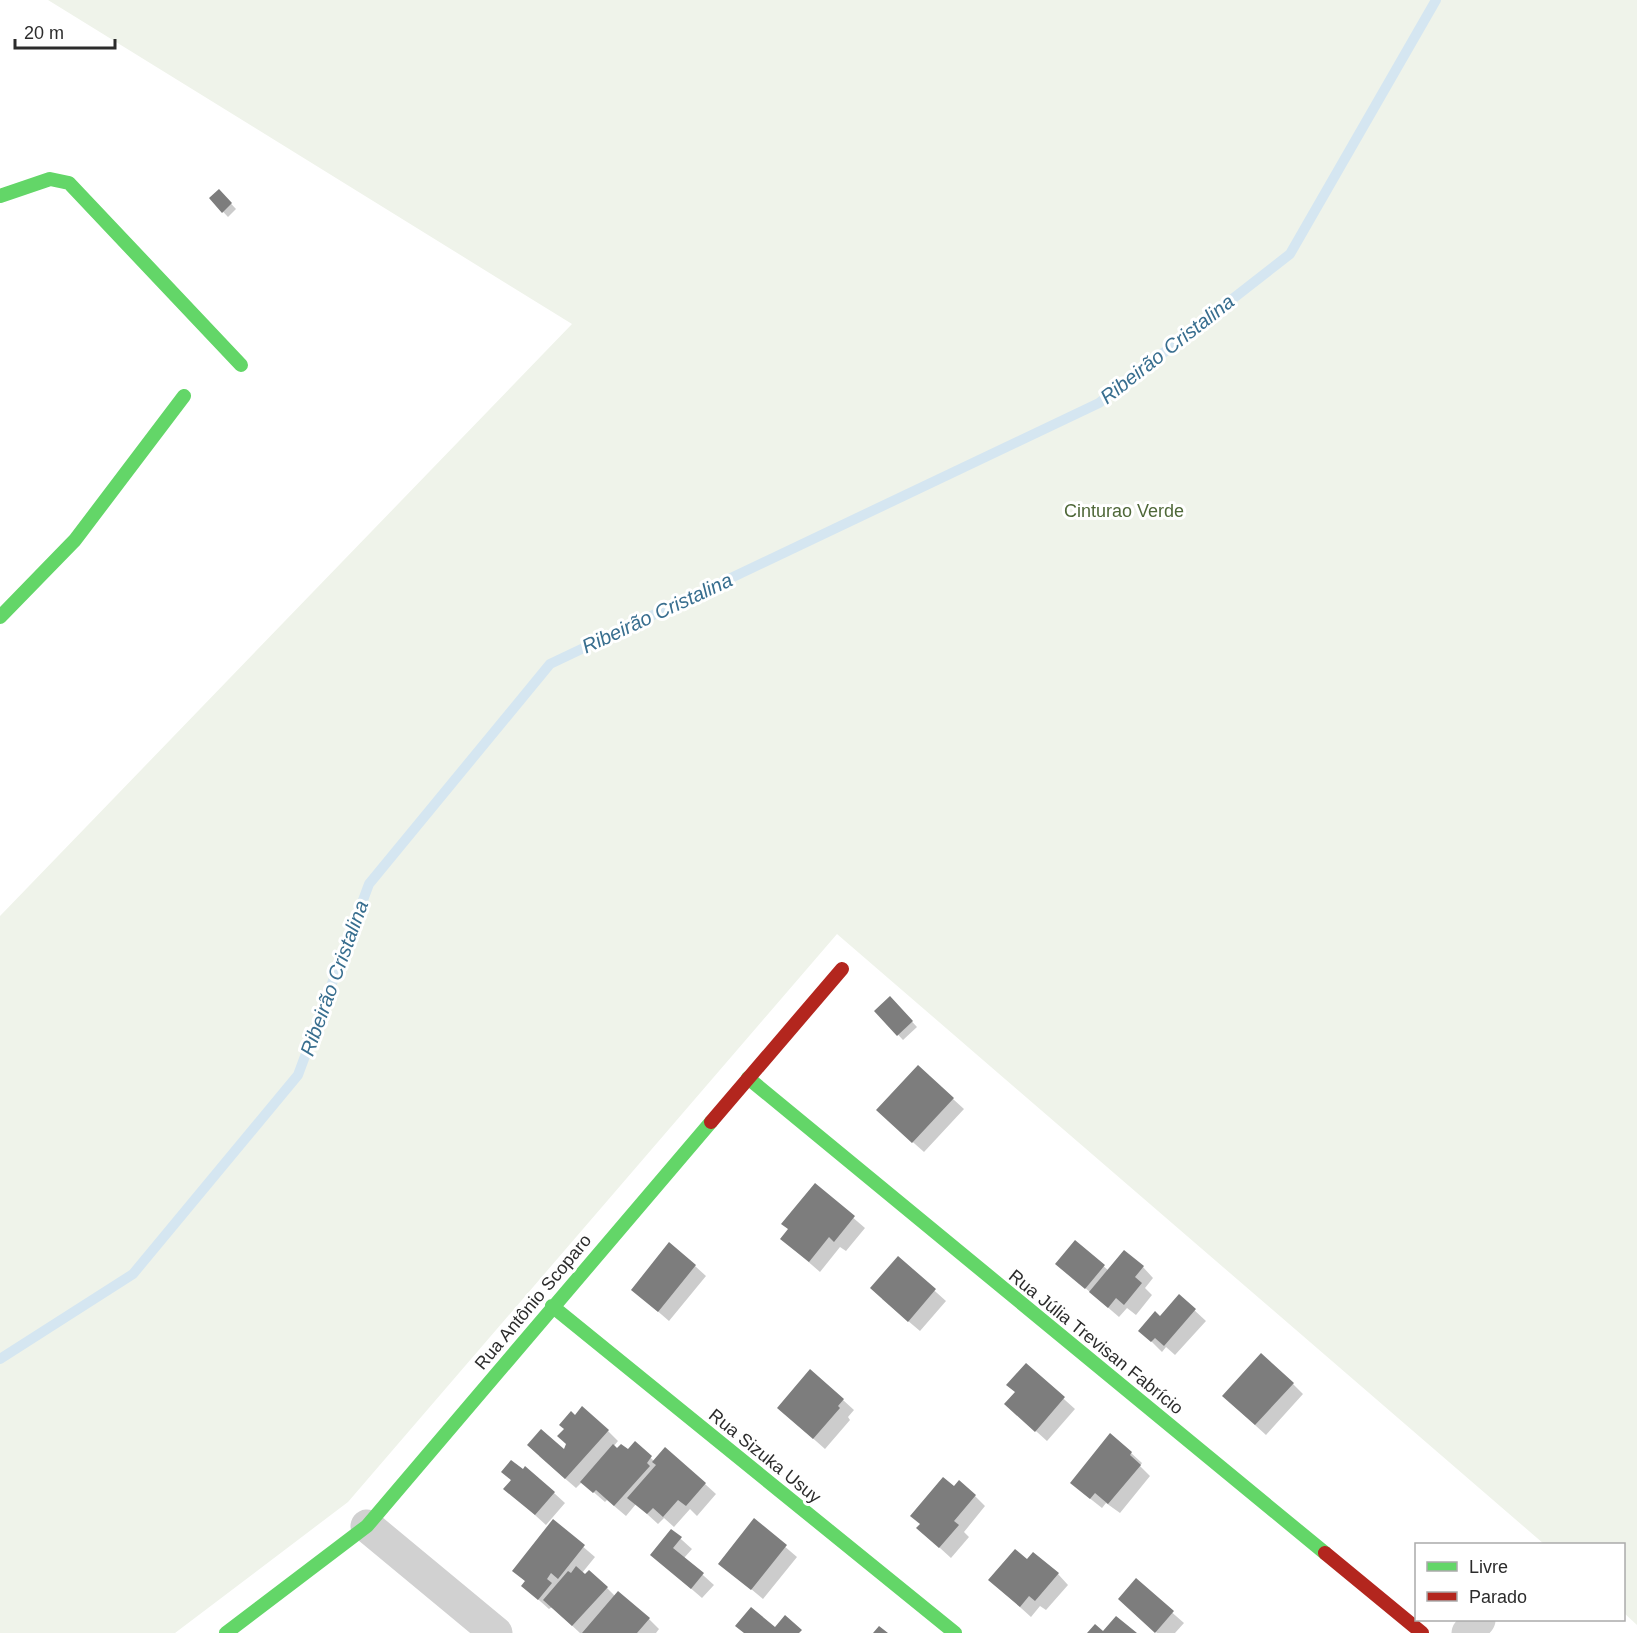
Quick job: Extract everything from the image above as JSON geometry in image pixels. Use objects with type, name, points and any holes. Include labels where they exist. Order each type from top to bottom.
[{"type":"street","points":[[0,196],[50,178],[69,183],[241,365]]},
{"type":"street","points":[[0,617],[75,540],[184,396]]},
{"type":"street","name":"Rua Antônio Scoparo","points":[[226,1633],[367,1526],[552,1306],[842,969]]},
{"type":"street","name":"Rua Júlia Trevisan Fabrício","points":[[748,1078],[1422,1633]]},
{"type":"street","name":"Rua Sizuka Usuy","points":[[552,1306],[956,1633]]},
{"type":"street","points":[[367,1526],[496,1633]]},
{"type":"street","points":[[1468,1633],[1478,1621]]},
{"type":"green space","name":"Cinturao Verde","points":[[48,0],[1637,0],[1637,1625],[1625,1614],[1625,1543],[1543,1543],[837,934],[348,1502],[175,1633],[0,1633],[0,916],[572,324]]},
{"type":"building","points":[[219,189],[232,203],[222,213],[209,198]]},
{"type":"building","points":[[890,996],[913,1021],[897,1036],[874,1011]]},
{"type":"building","points":[[918,1065],[954,1098],[912,1143],[876,1110]]},
{"type":"building","points":[[815,1183],[855,1216],[834,1242],[829,1237],[809,1262],[780,1239],[788,1229],[781,1224]]},
{"type":"building","points":[[1075,1240],[1105,1265],[1085,1289],[1055,1264]]},
{"type":"building","points":[[669,1242],[696,1265],[658,1312],[631,1290]]},
{"type":"building","points":[[1124,1250],[1144,1266],[1135,1277],[1142,1283],[1124,1305],[1116,1298],[1108,1308],[1089,1292]]},
{"type":"building","points":[[898,1256],[936,1289],[908,1322],[870,1288]]},
{"type":"building","points":[[1179,1294],[1196,1309],[1164,1346],[1155,1338],[1151,1342],[1138,1331],[1155,1311],[1160,1316]]},
{"type":"building","points":[[1261,1353],[1294,1383],[1255,1425],[1222,1396]]},
{"type":"building","points":[[1026,1363],[1065,1397],[1035,1432],[1004,1404],[1015,1392],[1006,1385]]},
{"type":"building","points":[[810,1369],[844,1399],[838,1406],[840,1408],[813,1439],[777,1408]]},
{"type":"building","points":[[582,1406],[609,1430],[565,1479],[527,1445],[541,1429],[564,1449],[566,1444],[557,1436],[564,1429],[559,1425],[571,1411],[575,1415]]},
{"type":"building","points":[[1110,1433],[1132,1452],[1130,1455],[1141,1465],[1108,1504],[1095,1493],[1090,1499],[1070,1483]]},
{"type":"building","points":[[635,1441],[652,1456],[647,1463],[650,1466],[614,1506],[596,1490],[593,1493],[580,1482],[613,1444],[617,1448],[621,1444],[628,1449]]},
{"type":"building","points":[[665,1447],[706,1483],[686,1506],[678,1500],[663,1517],[653,1508],[647,1514],[627,1498],[656,1465],[652,1462]]},
{"type":"building","points":[[511,1460],[523,1469],[525,1466],[555,1492],[535,1515],[503,1489],[511,1480],[501,1472]]},
{"type":"building","points":[[943,1477],[954,1486],[959,1480],[976,1495],[954,1521],[959,1525],[939,1548],[916,1528],[920,1524],[910,1516]]},
{"type":"building","points":[[754,1518],[787,1545],[751,1590],[718,1564]]},
{"type":"building","points":[[553,1519],[585,1545],[558,1579],[551,1573],[547,1579],[552,1583],[538,1600],[521,1586],[525,1581],[512,1571]]},
{"type":"building","points":[[671,1529],[682,1537],[673,1548],[704,1573],[691,1589],[650,1555]]},
{"type":"building","points":[[1015,1549],[1027,1559],[1033,1552],[1059,1573],[1035,1601],[1029,1596],[1020,1607],[988,1580]]},
{"type":"building","points":[[576,1566],[585,1574],[589,1570],[608,1587],[572,1626],[543,1600],[568,1571],[571,1573]]},
{"type":"building","points":[[1136,1578],[1174,1611],[1155,1633],[1118,1599]]},
{"type":"building","points":[[618,1591],[650,1618],[637,1633],[582,1633]]},
{"type":"building","points":[[751,1607],[775,1627],[785,1615],[802,1630],[799,1633],[744,1633],[735,1626]]},
{"type":"building","points":[[1116,1616],[1137,1633],[1087,1633],[1095,1624],[1103,1631]]},
{"type":"building","points":[[879,1626],[888,1633],[873,1633]]},
{"type":"waterway","name":"Ribeirão Cristalina","points":[[0,1359],[133,1274],[298,1075],[369,884],[550,664],[1099,403],[1290,254],[1436,0]]},
{"type":"traffic: fast","points":[[0,196],[50,179],[69,183],[241,365]]},
{"type":"traffic: fast","points":[[0,617],[75,540],[184,396]]},
{"type":"traffic: fast","points":[[748,1078],[1325,1553]]},
{"type":"traffic: fast","points":[[226,1633],[367,1526],[711,1122]]},
{"type":"traffic: fast","points":[[552,1306],[955,1633]]},
{"type":"traffic: jam","points":[[711,1122],[842,969]]},
{"type":"traffic: jam","points":[[1325,1553],[1422,1633]]}]
